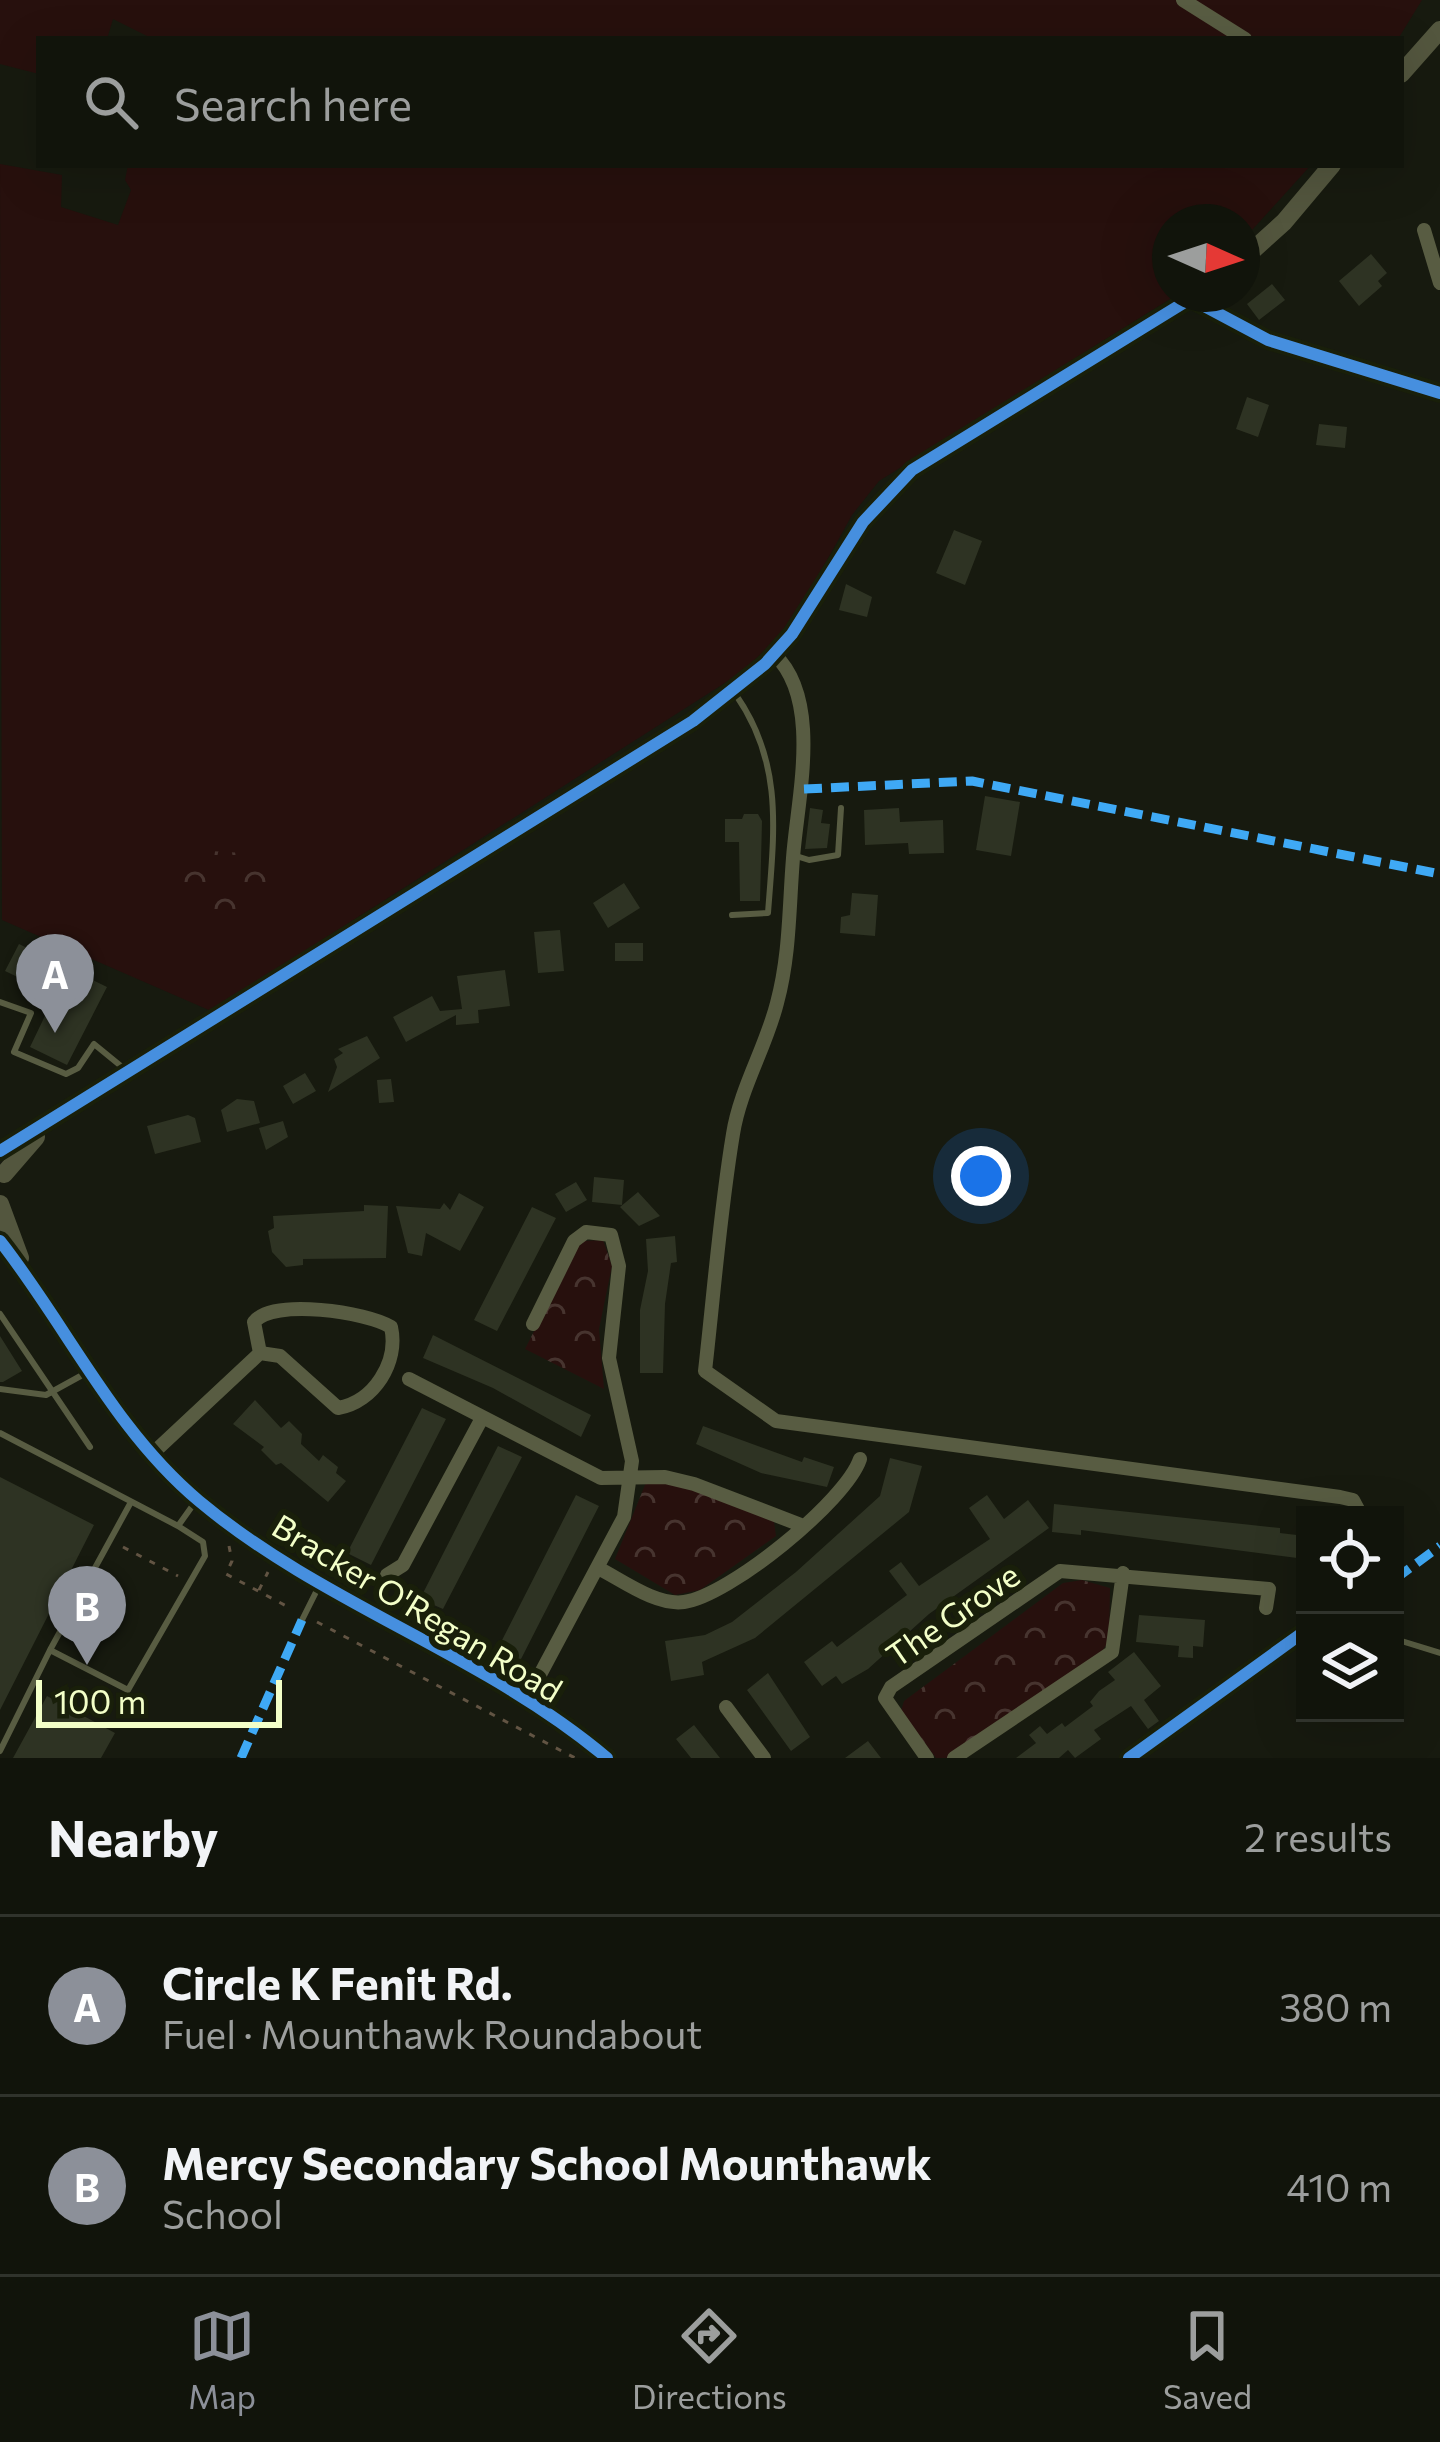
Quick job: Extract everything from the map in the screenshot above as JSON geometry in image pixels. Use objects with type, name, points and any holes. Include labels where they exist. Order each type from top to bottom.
[{"type":"main road","points":[[1404,71],[1440,31]]},
{"type":"main road","points":[[1260,244],[1329,168]]},
{"type":"main road","points":[[0,1151],[44,1129],[734,692],[774,654],[863,522],[911,470],[1170,312]]},
{"type":"main road","points":[[26,1274],[0,1199],[2,1169],[44,1129]]},
{"type":"main road","points":[[0,1241],[26,1274]]},
{"type":"main road","name":"Bracker O'Regan Road","points":[[26,1274],[152,1454],[197,1500],[320,1585],[526,1699],[607,1758]]},
{"type":"street","points":[[1183,0],[1240,36]]},
{"type":"street","points":[[1424,230],[1440,284]]},
{"type":"street","points":[[1220,312],[1268,340],[1440,393]]},
{"type":"street","points":[[774,654],[795,696],[803,739],[804,789],[793,855],[790,940],[777,1004],[734,1128],[705,1371],[776,1421],[1340,1497],[1353,1500],[1356,1506]]},
{"type":"street","points":[[526,1699],[624,1517],[630,1478],[627,1426],[609,1358],[619,1265],[611,1235],[586,1232],[574,1241],[533,1324]]},
{"type":"street","points":[[280,1308],[376,1318],[392,1327],[394,1340],[389,1363],[369,1395],[357,1405],[338,1408],[280,1356],[260,1353],[254,1322],[260,1314],[280,1308]]},
{"type":"street","points":[[152,1454],[260,1353]]},
{"type":"street","points":[[409,1379],[601,1478],[694,1484],[801,1525]]},
{"type":"street","points":[[388,1576],[403,1565],[482,1418]]},
{"type":"street","points":[[598,1568],[657,1597],[686,1602],[755,1564],[846,1489],[860,1460]]},
{"type":"street","name":"The Grove","points":[[927,1758],[890,1708],[886,1698],[891,1687],[1060,1570],[1268,1589],[1266,1608]]},
{"type":"street","points":[[954,1758],[1112,1652],[1123,1573]]},
{"type":"street","points":[[727,1708],[764,1758]]},
{"type":"lane","points":[[732,916],[768,913],[773,848],[772,782],[760,730],[734,692]]},
{"type":"lane","points":[[793,855],[809,860],[838,855],[841,808]]},
{"type":"lane","points":[[0,1002],[31,1013],[14,1052],[66,1074],[78,1068],[94,1044],[129,1074]]},
{"type":"lane","points":[[0,1314],[90,1447]]},
{"type":"lane","points":[[0,1389],[30,1396],[52,1392],[90,1370]]},
{"type":"lane","points":[[0,1433],[202,1542],[205,1556],[131,1689],[50,1650]]},
{"type":"lane","points":[[178,1526],[197,1500]]},
{"type":"lane","points":[[0,1751],[130,1502]]},
{"type":"lane","points":[[304,1618],[320,1585]]},
{"type":"lane","points":[[1404,1642],[1440,1653]]},
{"type":"path","points":[[225,1540],[231,1552],[225,1573],[575,1758]]},
{"type":"path","points":[[117,1544],[185,1580]]},
{"type":"path","points":[[258,1591],[271,1567]]},
{"type":"green space","points":[[0,0],[1422,0],[1400,36],[147,36],[113,19],[108,36],[36,36],[36,73],[0,64]]},
{"type":"green space","points":[[0,164],[62,175],[61,207],[118,225],[131,190],[125,180],[127,168],[1308,168],[1260,221],[1260,204],[1152,204],[1152,310],[879,481],[852,515],[791,625],[742,672],[211,1011],[2,920]]},
{"type":"green space","points":[[210,851],[262,854],[273,862],[258,920],[224,924],[204,916],[177,894],[186,872]]},
{"type":"green space","points":[[603,1240],[612,1266],[599,1329],[604,1389],[525,1349],[575,1250],[584,1241]]},
{"type":"green space","points":[[647,1480],[744,1506],[774,1522],[776,1536],[700,1590],[675,1595],[615,1559]]},
{"type":"green space","points":[[1082,1580],[1110,1588],[1109,1641],[1100,1654],[955,1758],[936,1758],[901,1711],[904,1701],[1063,1583]]},
{"type":"building","points":[[1371,254],[1387,273],[1378,281],[1382,286],[1359,306],[1339,281]]},
{"type":"building","points":[[1272,284],[1285,300],[1259,320],[1253,312],[1260,312],[1260,294]]},
{"type":"building","points":[[1247,397],[1269,405],[1258,437],[1236,429]]},
{"type":"building","points":[[1319,424],[1347,427],[1345,448],[1316,445]]},
{"type":"building","points":[[954,530],[982,541],[965,585],[936,573]]},
{"type":"building","points":[[846,584],[872,597],[867,617],[839,610]]},
{"type":"building","points":[[985,796],[1020,802],[1011,856],[976,850]]},
{"type":"building","points":[[810,808],[823,810],[821,823],[830,824],[827,848],[805,849]]},
{"type":"building","points":[[899,808],[900,822],[943,820],[944,853],[909,854],[908,843],[865,845],[864,810]]},
{"type":"building","points":[[744,814],[758,814],[762,821],[760,901],[740,901],[739,842],[725,842],[725,819],[742,819]]},
{"type":"building","points":[[624,883],[640,908],[608,928],[593,903]]},
{"type":"building","points":[[852,893],[878,895],[875,936],[840,933],[841,917],[850,915]]},
{"type":"building","points":[[560,930],[564,971],[538,973],[534,932]]},
{"type":"building","points":[[615,943],[643,943],[643,961],[615,961]]},
{"type":"building","points":[[19,944],[107,987],[67,1065],[30,1047],[55,995],[5,971]]},
{"type":"building","points":[[505,970],[510,1006],[478,1010],[479,1023],[456,1025],[456,1015],[406,1042],[393,1017],[432,996],[440,1011],[462,1009],[457,976]]},
{"type":"building","points":[[367,1036],[380,1058],[328,1092],[337,1067],[334,1059],[343,1053],[338,1049]]},
{"type":"building","points":[[305,1073],[316,1091],[293,1104],[283,1086]]},
{"type":"building","points":[[391,1079],[394,1102],[379,1103],[377,1080]]},
{"type":"building","points":[[237,1099],[254,1101],[260,1123],[227,1132],[221,1110]]},
{"type":"building","points":[[188,1115],[195,1118],[201,1142],[155,1154],[147,1126]]},
{"type":"building","points":[[283,1121],[288,1137],[266,1150],[259,1128]]},
{"type":"building","points":[[594,1177],[624,1180],[622,1205],[592,1202]]},
{"type":"building","points":[[576,1182],[587,1200],[566,1212],[555,1194]]},
{"type":"building","points":[[638,1192],[660,1216],[639,1226],[620,1207]]},
{"type":"building","points":[[459,1193],[484,1207],[460,1251],[426,1233],[422,1256],[408,1253],[396,1206],[440,1209],[444,1203],[450,1210]]},
{"type":"building","points":[[364,1205],[388,1206],[386,1258],[303,1259],[303,1265],[286,1267],[272,1252],[268,1231],[274,1228],[273,1216],[364,1211]]},
{"type":"building","points":[[532,1207],[556,1218],[497,1331],[474,1320]]},
{"type":"building","points":[[675,1236],[677,1262],[671,1263],[665,1304],[663,1373],[640,1373],[646,1239]]},
{"type":"building","points":[[433,1335],[591,1415],[581,1437],[493,1388],[423,1358]]},
{"type":"building","points":[[0,1336],[22,1371],[3,1382],[0,1382]]},
{"type":"building","points":[[255,1400],[281,1428],[289,1421],[302,1434],[301,1444],[319,1461],[323,1455],[338,1467],[336,1473],[346,1481],[328,1502],[281,1463],[276,1465],[261,1450],[264,1447],[233,1424]]},
{"type":"building","points":[[422,1408],[446,1419],[371,1565],[347,1553]]},
{"type":"building","points":[[703,1426],[802,1462],[804,1457],[834,1467],[827,1487],[761,1473],[696,1444]]},
{"type":"building","points":[[498,1446],[522,1457],[443,1609],[420,1599]]},
{"type":"building","points":[[890,1458],[922,1466],[909,1512],[755,1638],[702,1662],[704,1675],[671,1681],[665,1641],[705,1635],[732,1622],[796,1572],[880,1496]]},
{"type":"building","points":[[0,1477],[94,1525],[0,1710]]},
{"type":"building","points":[[576,1495],[599,1506],[520,1661],[497,1650]]},
{"type":"building","points":[[987,1495],[1004,1519],[1028,1500],[1049,1528],[929,1614],[868,1669],[842,1684],[836,1676],[822,1686],[804,1662],[832,1641],[837,1647],[907,1595],[889,1571],[901,1562],[919,1586],[990,1539],[969,1508]]},
{"type":"building","points":[[1054,1504],[1280,1528],[1280,1533],[1296,1535],[1296,1558],[1081,1530],[1081,1535],[1052,1532]]},
{"type":"building","points":[[1139,1615],[1205,1620],[1203,1647],[1193,1646],[1193,1658],[1178,1657],[1179,1646],[1136,1642]]},
{"type":"building","points":[[1134,1652],[1161,1686],[1144,1700],[1159,1721],[1148,1729],[1131,1706],[1094,1730],[1101,1739],[1075,1758],[1068,1750],[1059,1758],[1016,1758],[1036,1743],[1029,1735],[1040,1726],[1047,1734],[1093,1706],[1090,1702],[1099,1691],[1115,1680],[1108,1672]]},
{"type":"building","points":[[768,1673],[810,1737],[791,1751],[747,1690]]},
{"type":"building","points":[[47,1696],[115,1733],[101,1758],[13,1758]]},
{"type":"building","points":[[694,1725],[720,1758],[691,1758],[676,1739]]},
{"type":"building","points":[[868,1741],[881,1758],[845,1758]]},
{"type":"marked path","points":[[804,789],[972,781],[1440,874]]},
{"type":"marked path","points":[[1404,1572],[1440,1546]]},
{"type":"marked path","points":[[241,1758],[302,1620]]},
{"type":"cycle path","points":[[0,1151],[693,721],[765,664],[792,634],[863,522],[912,470],[1169,312]]},
{"type":"cycle path","points":[[1215,312],[1268,340],[1440,393]]},
{"type":"cycle path","points":[[0,1241],[116,1410],[199,1501],[298,1570],[509,1689],[607,1758]]},
{"type":"cycle path","points":[[1129,1758],[1296,1637]]},
{"type":"place","name":"Circle K Fenit Rd.","points":[[55,1033]]},
{"type":"place","name":"Mercy Secondary School Mounthawk","points":[[87,1665]]}]
